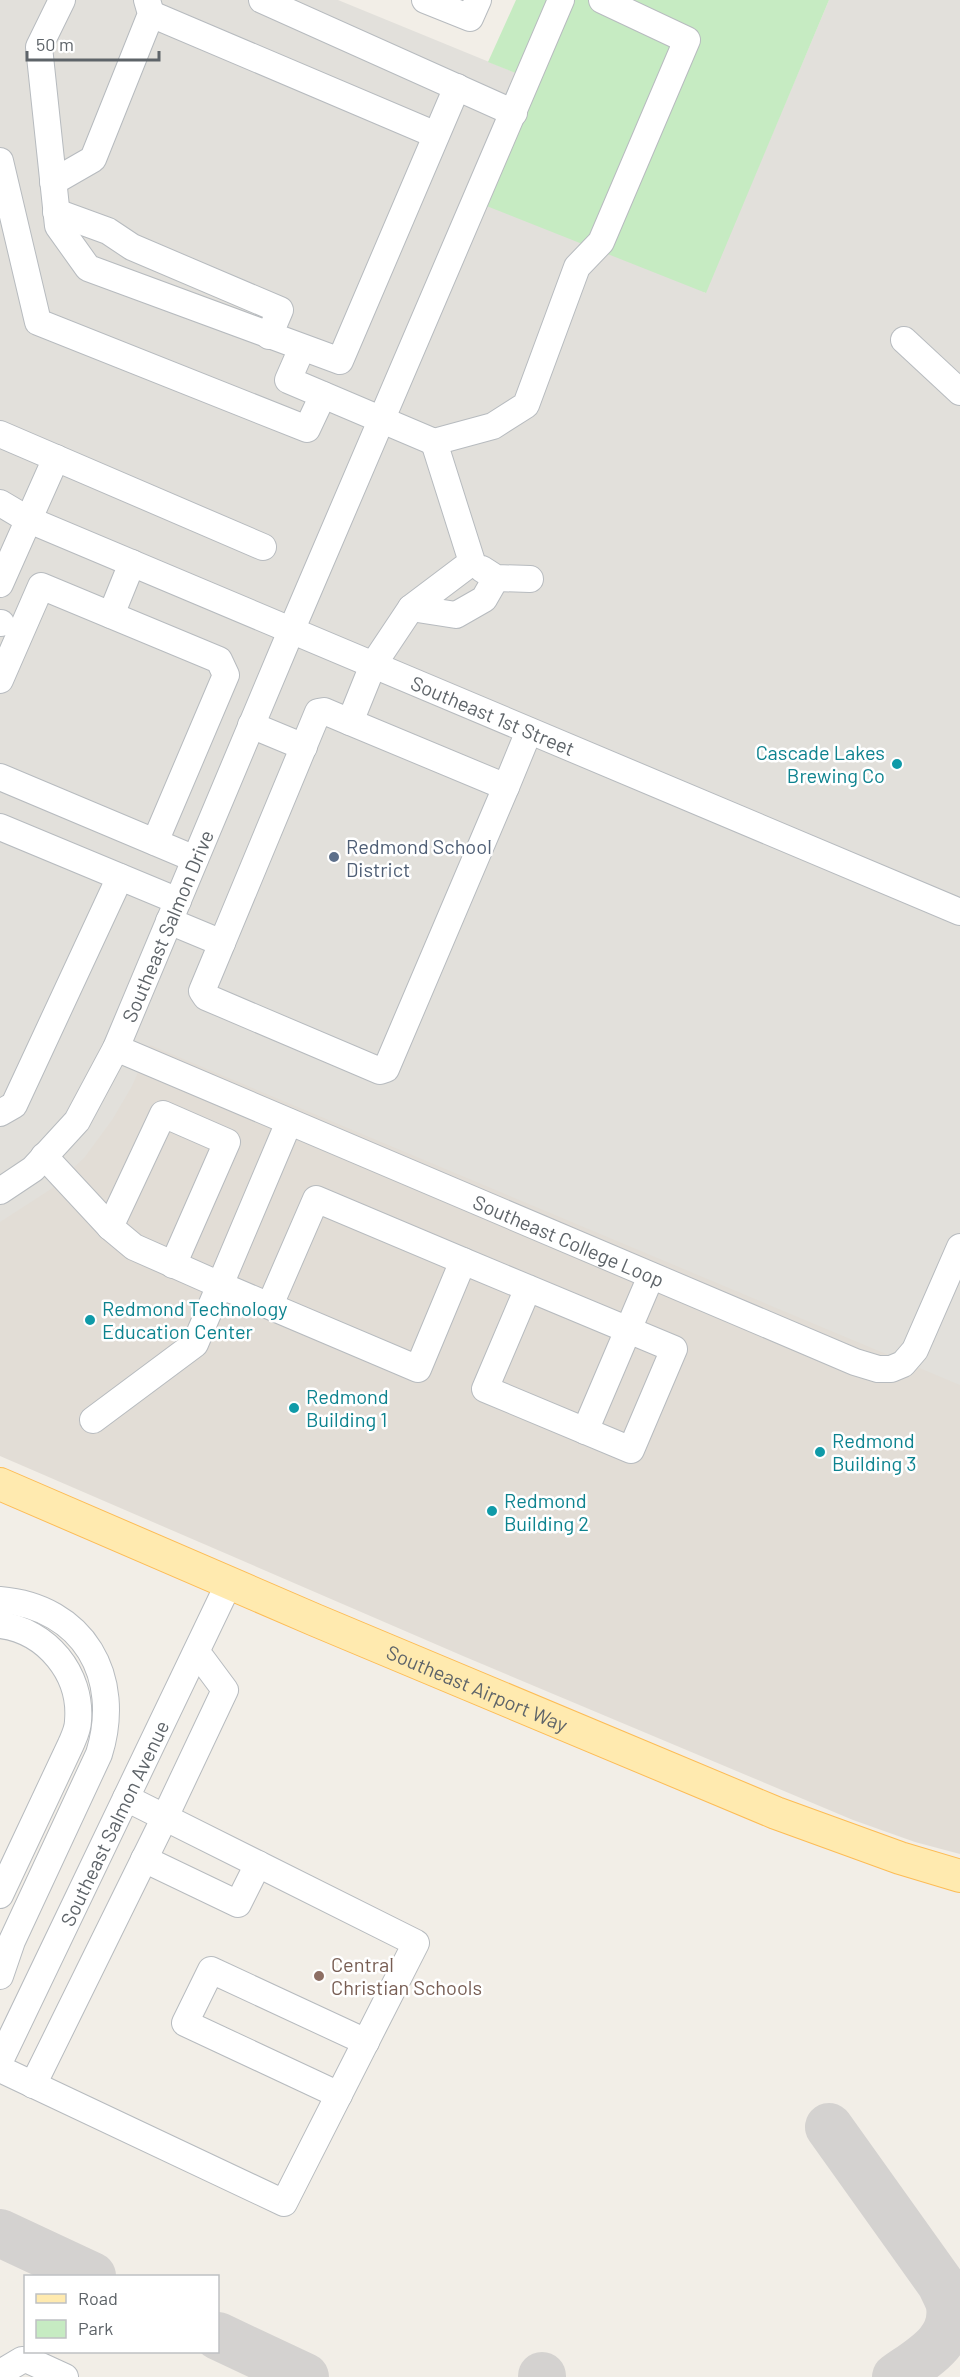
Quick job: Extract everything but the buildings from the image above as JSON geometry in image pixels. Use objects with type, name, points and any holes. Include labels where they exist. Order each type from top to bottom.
[{"type":"main road","name":"Southeast Airport Way","points":[[0,1484],[776,1813],[900,1858],[960,1876]]},
{"type":"street","points":[[62,0],[39,47],[58,226],[88,268],[340,361],[457,87]]},
{"type":"street","points":[[262,0],[514,113]]},
{"type":"street","points":[[425,0],[470,18],[478,0]]},
{"type":"street","name":"Southeast Salmon Drive","points":[[0,1191],[33,1169],[77,1121],[116,1048],[251,725],[561,0]]},
{"type":"street","points":[[302,348],[288,380],[434,442],[493,426],[526,405],[577,267],[601,242],[687,40],[602,0]]},
{"type":"street","points":[[53,182],[93,159],[149,7],[436,135]]},
{"type":"street","points":[[0,161],[38,322],[307,429],[323,395]]},
{"type":"street","points":[[56,212],[108,231],[132,246],[280,310],[269,336]]},
{"type":"street","points":[[904,339],[960,392]]},
{"type":"street","points":[[0,434],[262,547]]},
{"type":"street","points":[[434,442],[472,562],[496,578],[530,579]]},
{"type":"street","points":[[0,584],[56,458]]},
{"type":"street","name":"Southeast 1st Street","points":[[0,503],[27,519],[960,912]]},
{"type":"street","points":[[350,722],[372,665],[411,608],[472,562]]},
{"type":"street","points":[[111,615],[132,563]]},
{"type":"street","points":[[411,608],[456,615],[484,599],[496,578]]},
{"type":"street","points":[[0,680],[41,585],[219,660],[226,675],[156,842]]},
{"type":"street","points":[[506,787],[324,711],[318,712],[202,991],[206,997],[380,1071],[386,1069],[530,731]]},
{"type":"street","points":[[251,725],[304,747]]},
{"type":"street","points":[[0,777],[195,859]]},
{"type":"street","points":[[0,827],[120,877],[222,943]]},
{"type":"street","points":[[0,1113],[14,1106],[120,877]]},
{"type":"street","name":"Southeast College Loop","points":[[116,1048],[855,1362],[878,1369],[891,1369],[903,1364],[915,1350],[960,1247]]},
{"type":"street","points":[[110,1227],[163,1114],[227,1142],[173,1265]]},
{"type":"street","points":[[93,1420],[195,1344],[289,1122]]},
{"type":"street","points":[[44,1156],[110,1227],[134,1247],[418,1369],[463,1261]]},
{"type":"street","points":[[270,1305],[316,1199],[674,1349],[631,1450],[485,1389],[528,1288]]},
{"type":"street","points":[[585,1431],[651,1276]]},
{"type":"street","name":"Southeast Salmon Avenue","points":[[0,2061],[229,1583]]},
{"type":"street","points":[[0,1600],[27,1604],[42,1610],[67,1625],[78,1635],[96,1661],[102,1676],[107,1705],[105,1730],[99,1754],[6,1942],[0,1976]]},
{"type":"street","points":[[0,1625],[22,1629],[54,1652],[66,1666],[74,1684],[78,1722],[71,1744],[0,1895]]},
{"type":"street","points":[[33,2085],[225,1690],[202,1659],[195,1655]]},
{"type":"street","points":[[0,2069],[285,2204],[416,1943],[126,1798]]},
{"type":"street","points":[[144,1859],[238,1904],[258,1864]]},
{"type":"street","points":[[339,2095],[185,2023],[211,1970],[366,2042]]},
{"type":"street","points":[[0,2373],[22,2360],[28,2360],[65,2377]]},
{"type":"shaded area","points":[[0,0],[338,0],[538,82],[705,293],[829,0],[960,0],[960,1843],[0,1413]]},
{"type":"shaded area","points":[[150,1045],[960,1385],[960,1854],[915,1842],[853,1820],[463,1656],[0,1456],[0,1222],[51,1189],[84,1158],[112,1120],[132,1086]]},
{"type":"green space","points":[[516,0],[829,0],[706,293],[484,205],[538,82],[488,62]]},
{"type":"taxiway","points":[[829,2127],[941,2284],[949,2303],[950,2319],[942,2340],[925,2356],[896,2377]]},
{"type":"taxiway","points":[[0,2233],[90,2275]]},
{"type":"taxiway","points":[[219,2336],[305,2377]]},
{"type":"place","name":"Cascade Lakes Brewing Co","points":[[897,764]]},
{"type":"place","name":"Redmond School District","points":[[334,857]]},
{"type":"place","name":"Redmond Technology Education Center","points":[[90,1320]]},
{"type":"place","name":"Redmond Building 1","points":[[294,1408]]},
{"type":"place","name":"Redmond Building 3","points":[[820,1452]]},
{"type":"place","name":"Redmond Building 2","points":[[492,1511]]},
{"type":"place","name":"Central Christian Schools","points":[[319,1976]]}]
